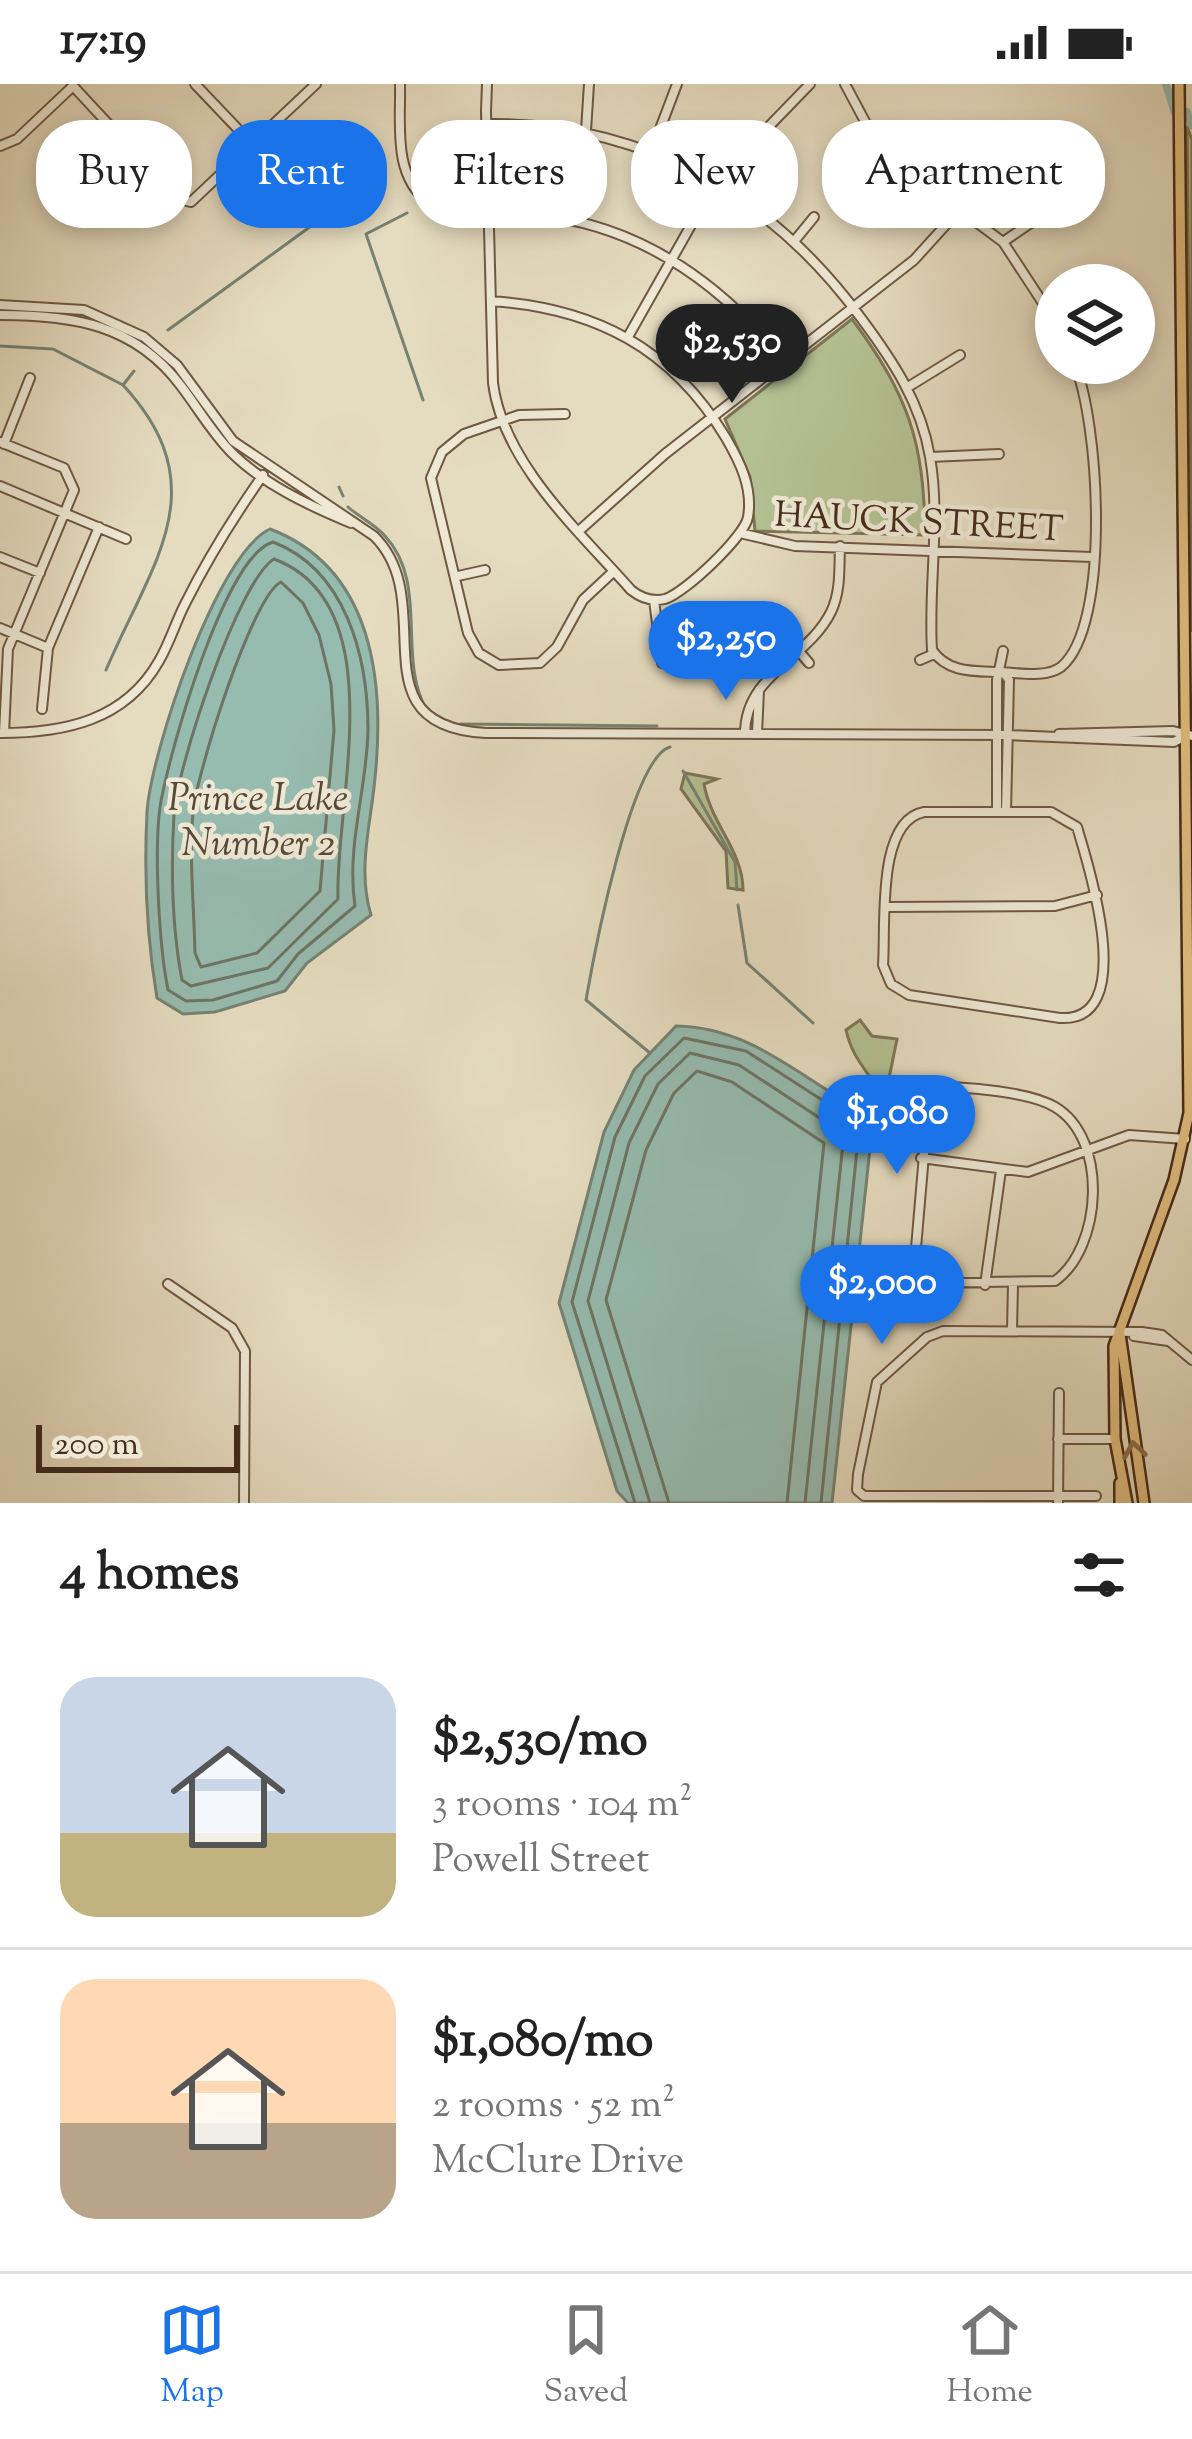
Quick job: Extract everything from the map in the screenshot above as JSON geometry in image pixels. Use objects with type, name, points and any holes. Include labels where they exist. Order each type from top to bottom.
[{"type":"main road","points":[[1123,1503],[1113,1364],[1185,1139],[1188,736],[1179,84]]},
{"type":"main road","points":[[1120,1334],[1144,1503]]},
{"type":"street","points":[[195,84],[229,120]]},
{"type":"street","points":[[280,120],[316,84]]},
{"type":"street","points":[[400,84],[402,165],[411,181]]},
{"type":"street","points":[[487,84],[487,120]]},
{"type":"street","points":[[587,120],[589,84]]},
{"type":"street","points":[[663,120],[677,84]]},
{"type":"street","points":[[776,120],[811,84]]},
{"type":"street","points":[[845,84],[865,120]]},
{"type":"street","points":[[0,146],[17,139],[74,85],[184,202],[197,200],[216,182]]},
{"type":"street","points":[[796,239],[814,218]]},
{"type":"street","points":[[488,228],[491,301],[500,421],[515,453],[637,595],[654,600],[674,595],[744,534],[749,491],[713,417],[680,376],[629,335],[554,308],[491,301]]},
{"type":"street","points":[[594,228],[671,260],[733,303],[783,360]]},
{"type":"street","points":[[629,335],[689,228]]},
{"type":"street","points":[[781,228],[796,239],[853,307],[908,387],[930,457],[934,654]]},
{"type":"street","points":[[581,529],[783,360],[914,260],[943,228]]},
{"type":"street","points":[[987,228],[1004,242],[1035,290]]},
{"type":"street","points":[[1004,242],[1024,228]]},
{"type":"street","points":[[0,305],[75,308],[129,328],[177,365],[233,441],[265,473]]},
{"type":"street","points":[[0,315],[73,318],[131,340],[170,372],[220,441],[265,473],[364,528],[383,545],[396,569],[412,694],[433,724],[486,733],[1046,735],[1088,730],[1188,736]]},
{"type":"street","points":[[908,387],[960,355]]},
{"type":"street","points":[[30,378],[2,443],[72,476],[74,490],[15,634],[2,684],[2,733],[61,730],[94,720],[137,690],[157,665],[190,593],[265,473]]},
{"type":"street","points":[[934,654],[964,671],[1052,671],[1068,658],[1084,616],[1096,461],[1079,384]]},
{"type":"street","points":[[565,414],[538,411],[452,441],[431,478],[431,494],[458,576],[472,642],[490,661],[526,667],[548,657],[583,600],[614,571]]},
{"type":"street","points":[[930,457],[999,454]]},
{"type":"street","points":[[0,486],[126,538]]},
{"type":"street","points":[[42,709],[48,648],[99,527]]},
{"type":"street","name":"HAUCK STREET","points":[[744,534],[772,543],[1092,557]]},
{"type":"street","points":[[745,734],[745,712],[759,689],[824,624],[838,597],[840,546]]},
{"type":"street","points":[[0,557],[40,573]]},
{"type":"street","points":[[458,576],[485,570]]},
{"type":"street","points":[[654,600],[662,662]]},
{"type":"street","points":[[0,628],[48,648]]},
{"type":"street","points":[[797,649],[809,662]]},
{"type":"street","points":[[1002,812],[997,680],[1003,672],[1004,651]]},
{"type":"street","points":[[920,660],[934,654]]},
{"type":"street","points":[[757,734],[759,689]]},
{"type":"street","points":[[1002,812],[1051,812],[1070,819],[1096,895],[1101,990],[1083,1016],[1060,1018],[909,995],[892,986],[883,965],[896,831],[915,813],[1002,812]]},
{"type":"street","points":[[887,907],[1055,906],[1096,895]]},
{"type":"street","points":[[898,1086],[930,1085],[1046,1103],[1066,1116],[1084,1151],[1094,1190],[1068,1272],[1044,1284],[913,1283],[910,1274],[930,1085]]},
{"type":"street","points":[[921,1158],[1001,1170],[1038,1170],[1142,1133],[1185,1139]]},
{"type":"street","points":[[985,1285],[1001,1170]]},
{"type":"street","points":[[168,1284],[232,1328],[245,1352],[244,1503]]},
{"type":"street","points":[[1012,1331],[1013,1284]]},
{"type":"street","points":[[1096,1496],[933,1500],[864,1496],[857,1490],[877,1382],[927,1336],[944,1330],[1120,1334],[1168,1341],[1192,1360]]},
{"type":"street","points":[[1058,1500],[1059,1393]]},
{"type":"street","points":[[1058,1438],[1115,1439]]},
{"type":"green space","points":[[1187,126],[1192,140],[1192,632]]},
{"type":"green space","points":[[852,319],[887,371],[909,420],[921,472],[925,535],[755,531],[750,477],[725,419]]},
{"type":"green space","points":[[685,773],[717,779],[704,784],[738,863],[743,890],[728,888],[726,851],[681,789]]},
{"type":"green space","points":[[860,1020],[872,1036],[897,1039],[884,1103],[846,1030]]},
{"type":"water","name":"Prince Lake Number 2","points":[[270,529],[304,547],[331,571],[351,599],[365,632],[373,667],[378,741],[365,864],[371,915],[307,963],[285,991],[215,1012],[183,1014],[157,998],[146,858],[151,784],[174,702],[209,613],[250,546]]},
{"type":"water","points":[[676,1026],[728,1035],[774,1056],[862,1111],[872,1130],[832,1503],[628,1503],[617,1491],[559,1303],[604,1132],[634,1070]]},
{"type":"waterway","points":[[1166,84],[1175,113]]},
{"type":"waterway","points":[[1187,112],[1192,125]]},
{"type":"waterway","points":[[407,213],[366,234],[423,400]]},
{"type":"waterway","points":[[168,330],[308,228]]},
{"type":"waterway","points":[[0,346],[53,349],[123,385],[134,371]]},
{"type":"waterway","points":[[106,670],[157,560],[171,492],[167,458],[151,422],[123,385]]},
{"type":"waterway","points":[[339,487],[343,496]]},
{"type":"waterway","points":[[348,507],[381,532],[398,555],[410,598],[414,667],[426,709]]},
{"type":"waterway","points":[[461,724],[657,726]]},
{"type":"waterway","points":[[650,1053],[586,1000],[628,820],[656,759],[670,747]]},
{"type":"waterway","points":[[683,771],[735,862],[737,890]]},
{"type":"waterway","points":[[738,905],[747,963],[813,1023]]}]
